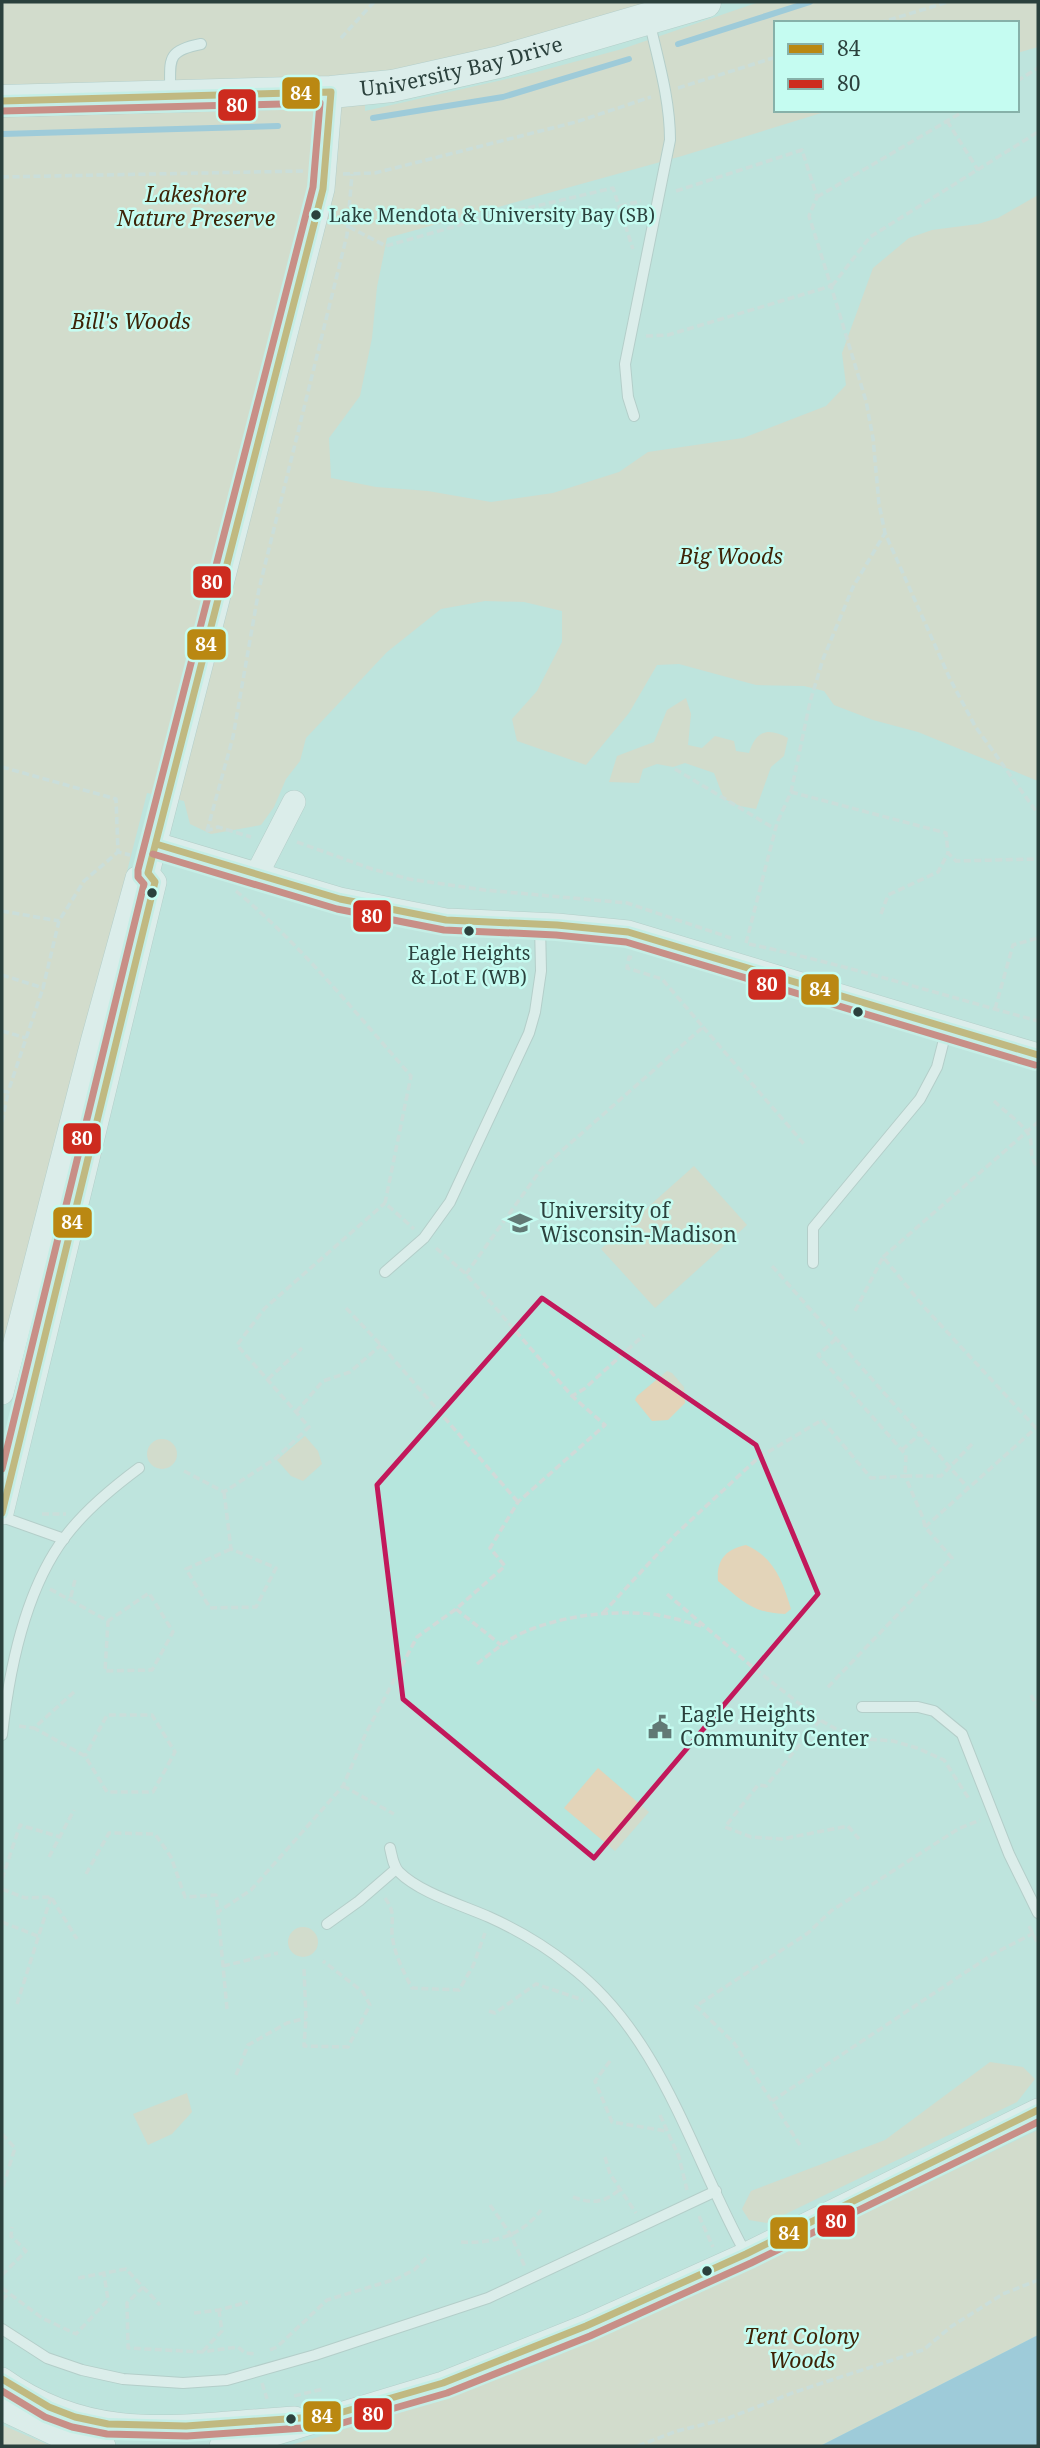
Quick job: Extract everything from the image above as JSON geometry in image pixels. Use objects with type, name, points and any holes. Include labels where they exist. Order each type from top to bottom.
[{"type":"street","name":"University Bay Drive","points":[[2,102],[392,86],[499,62],[705,2]]},
{"type":"street","points":[[3,1510],[155,882],[152,859],[323,190],[340,88]]},
{"type":"street","points":[[257,874],[294,802]]},
{"type":"street","points":[[152,859],[257,874],[340,899],[446,920],[628,932],[1038,1055]]},
{"type":"street","points":[[2,1393],[137,878],[152,859]]},
{"type":"street","points":[[221,2446],[241,2444],[443,2383],[586,2326],[746,2253],[1038,2110]]},
{"type":"street","points":[[2,2379],[49,2407],[75,2417],[108,2424],[186,2426],[329,2416]]},
{"type":"street","points":[[2,2409],[55,2434],[104,2446]]},
{"type":"lane","points":[[634,416],[628,397],[625,364],[670,140],[666,92],[648,19]]},
{"type":"lane","points":[[170,97],[171,61],[174,53],[183,47],[201,44]]},
{"type":"lane","points":[[385,1272],[424,1238],[450,1202],[529,1033],[541,971],[540,925]]},
{"type":"lane","points":[[813,1263],[813,1228],[920,1099],[937,1067],[947,1028]]},
{"type":"lane","points":[[2,1735],[7,1690],[17,1643],[40,1584],[64,1539],[85,1514],[108,1491],[139,1468]]},
{"type":"lane","points":[[3,1510],[64,1539]]},
{"type":"lane","points":[[862,1707],[926,1709],[940,1715],[962,1734],[1009,1854],[1038,1913]]},
{"type":"lane","points":[[390,1848],[396,1869],[410,1882],[492,1918],[538,1942],[573,1969],[628,2026],[670,2096],[746,2253]]},
{"type":"lane","points":[[327,1924],[396,1869]]},
{"type":"lane","points":[[2,2329],[47,2358],[82,2370],[123,2379],[159,2382],[227,2380],[315,2356],[488,2298],[716,2191]]},
{"type":"path","points":[[341,38],[374,2]]},
{"type":"path","points":[[886,21],[948,2]]},
{"type":"path","points":[[2,177],[301,170],[375,173],[576,122],[774,58]]},
{"type":"path","points":[[1019,80],[1038,68]]},
{"type":"path","points":[[963,112],[817,197],[808,216],[866,401],[885,533],[950,679],[975,726],[1038,814]]},
{"type":"path","points":[[947,121],[978,170]]},
{"type":"path","points":[[630,336],[668,335],[831,286],[870,237],[1038,132]]},
{"type":"path","points":[[620,206],[660,196],[802,150],[817,197]]},
{"type":"path","points":[[206,831],[233,737],[259,589],[349,226],[352,174]]},
{"type":"path","points":[[349,226],[386,246],[481,219],[613,188],[634,254]]},
{"type":"path","points":[[746,943],[775,829],[791,792],[810,702],[823,659],[853,587],[885,533]]},
{"type":"path","points":[[2,767],[116,799],[118,852]]},
{"type":"path","points":[[675,769],[775,829]]},
{"type":"path","points":[[791,792],[946,833],[948,853],[939,872],[888,895],[881,914]]},
{"type":"path","points":[[118,852],[152,859]]},
{"type":"path","points":[[2,1122],[8,1092],[43,988],[59,921],[84,881],[118,852]]},
{"type":"path","points":[[948,853],[956,861],[1038,859]]},
{"type":"path","points":[[224,1492],[276,1458],[309,1427],[237,1345],[265,1308],[385,1203],[411,1076],[306,955],[268,917],[230,886]]},
{"type":"path","points":[[2,911],[59,921]]},
{"type":"path","points":[[995,1009],[1013,945],[1038,938]]},
{"type":"path","points":[[643,961],[629,957],[626,968],[662,979],[804,1144]]},
{"type":"path","points":[[2,975],[43,988]]},
{"type":"path","points":[[875,1006],[883,978]]},
{"type":"path","points":[[466,1274],[542,1168],[703,1027]]},
{"type":"path","points":[[2,1031],[26,1038]]},
{"type":"path","points":[[2,1091],[8,1092]]},
{"type":"path","points":[[994,1101],[1027,1132],[1032,1143],[1032,1161],[1038,1168]]},
{"type":"path","points":[[855,1311],[883,1257],[1038,1122]]},
{"type":"path","points":[[218,1912],[251,1890],[343,1786],[366,1734],[417,1637],[456,1609],[505,1566],[490,1548],[518,1502],[605,1425],[572,1396],[466,1274],[385,1203]]},
{"type":"path","points":[[883,1257],[924,1307],[1037,1427],[925,1527]]},
{"type":"path","points":[[772,1266],[968,1488]]},
{"type":"path","points":[[346,1308],[382,1345],[518,1502]]},
{"type":"path","points":[[572,1396],[584,1389],[644,1335]]},
{"type":"path","points":[[827,1688],[951,1558],[925,1527],[905,1476],[906,1455],[818,1355],[836,1339]]},
{"type":"path","points":[[296,1412],[323,1381],[350,1372],[382,1345]]},
{"type":"path","points":[[268,1379],[302,1348]]},
{"type":"path","points":[[603,1613],[676,1534],[758,1458],[822,1420],[871,1478],[941,1476],[974,1442]]},
{"type":"path","points":[[902,1450],[920,1434]]},
{"type":"path","points":[[184,1471],[224,1492]]},
{"type":"path","points":[[224,1492],[231,1549]]},
{"type":"path","points":[[3,1510],[20,1504],[34,1513],[85,1514]]},
{"type":"path","points":[[231,1549],[276,1568],[256,1607],[210,1608],[186,1569],[231,1549]]},
{"type":"path","points":[[70,1600],[75,1580]]},
{"type":"path","points":[[40,1584],[108,1621]]},
{"type":"path","points":[[149,1593],[173,1632],[152,1670],[105,1671],[108,1621],[149,1593]]},
{"type":"path","points":[[667,1594],[820,1720],[836,1729],[868,1739],[893,1741],[944,1760],[973,1806]]},
{"type":"path","points":[[456,1609],[501,1645]]},
{"type":"path","points":[[477,1664],[501,1645],[523,1633],[551,1623],[603,1613],[652,1614],[706,1627]]},
{"type":"path","points":[[74,1692],[34,1728],[85,1756],[107,1792],[153,1793],[175,1752],[152,1715],[107,1715],[85,1756]]},
{"type":"path","points":[[1031,1695],[1038,1708]]},
{"type":"path","points":[[820,1720],[766,1787],[758,1785],[725,1827],[751,1837],[782,1839],[848,1826],[859,1839]]},
{"type":"path","points":[[343,1786],[394,1814]]},
{"type":"path","points":[[49,1857],[74,1810]]},
{"type":"path","points":[[976,1813],[984,1831]]},
{"type":"path","points":[[800,2146],[734,2043],[696,2006],[808,1933],[831,1911],[958,1829],[980,1820]]},
{"type":"path","points":[[2,1878],[20,1825],[60,1837]]},
{"type":"path","points":[[86,1874],[109,1833],[155,1834],[171,1857],[185,1898],[216,1895],[227,2009]]},
{"type":"path","points":[[376,1886],[391,1907],[394,1918],[392,1938],[412,1988],[459,1990],[480,1945]]},
{"type":"path","points":[[2,1889],[24,1898],[51,1897]]},
{"type":"path","points":[[17,2004],[51,1897]]},
{"type":"path","points":[[51,1897],[77,1939]]},
{"type":"path","points":[[1027,1921],[1038,1944]]},
{"type":"path","points":[[2,1922],[40,1937]]},
{"type":"path","points":[[772,2101],[993,1954],[1038,1931]]},
{"type":"path","points":[[223,1966],[278,1952]]},
{"type":"path","points":[[304,1969],[304,2046],[348,2047],[370,2005],[363,1992],[323,1961]]},
{"type":"path","points":[[489,2011],[495,2013],[536,1984],[581,1998],[591,2004]]},
{"type":"path","points":[[236,2075],[248,2045],[287,2023],[306,2018]]},
{"type":"path","points":[[610,2061],[595,2081],[612,2122],[667,2132]]},
{"type":"path","points":[[656,2107],[679,2157],[688,2192]]},
{"type":"path","points":[[2,2134],[15,2148],[2,2190]]},
{"type":"path","points":[[605,2157],[610,2174],[630,2202]]},
{"type":"path","points":[[573,2197],[586,2202],[601,2202],[619,2190]]},
{"type":"path","points":[[490,2205],[511,2235],[519,2253]]},
{"type":"path","points":[[461,2242],[499,2241],[533,2221],[541,2210]]},
{"type":"path","points":[[699,2216],[713,2244],[713,2252]]},
{"type":"path","points":[[2,2275],[26,2251],[11,2236],[12,2227]]},
{"type":"path","points":[[143,2287],[127,2303],[128,2348],[201,2352],[238,2347],[253,2355],[277,2347],[327,2300],[396,2280],[414,2270],[429,2255]]},
{"type":"path","points":[[78,2278],[126,2269],[160,2305]]},
{"type":"path","points":[[2,2288],[42,2318],[76,2333],[108,2300],[104,2274]]},
{"type":"path","points":[[638,2446],[677,2431],[726,2419],[796,2392],[923,2350],[962,2319],[1003,2294],[1038,2280]]},
{"type":"path","points":[[2,2300],[8,2294]]},
{"type":"path","points":[[194,2313],[248,2302]]},
{"type":"path","points":[[201,2352],[222,2331],[219,2310]]},
{"type":"path","points":[[263,2385],[268,2401]]},
{"type":"path","points":[[290,2396],[323,2389]]},
{"type":"highlighted area","points":[[542,1298],[756,1445],[818,1594],[594,1858],[403,1699],[377,1485]]},
{"type":"shaded area","name":"University of Wisconsin-Madison","points":[[2,2],[1038,2],[1038,2335],[820,2446],[2,2446]]},
{"type":"green space","name":"Lakeshore Nature Preserve","points":[[2,2],[658,2],[533,40],[415,68],[365,72],[365,111],[533,73],[622,49],[759,2],[1038,2],[1038,47],[1019,52],[1019,21],[774,21],[774,112],[825,112],[682,156],[387,238],[360,396],[329,438],[331,478],[376,487],[428,491],[491,502],[553,493],[619,472],[648,452],[743,438],[826,406],[846,385],[842,353],[873,268],[909,238],[932,230],[978,224],[998,218],[1038,195],[1038,781],[918,732],[873,720],[834,705],[824,691],[804,686],[756,685],[679,664],[657,665],[629,713],[586,765],[517,741],[512,719],[537,691],[562,642],[562,611],[524,602],[485,601],[441,609],[387,652],[306,738],[300,761],[286,779],[274,807],[261,825],[211,834],[190,824],[184,801],[147,793],[2,1360]]},
{"type":"green space","points":[[686,698],[691,714],[688,745],[702,748],[715,736],[734,741],[736,751],[749,753],[755,740],[763,733],[774,733],[788,738],[784,756],[771,767],[756,809],[724,799],[714,773],[685,763],[673,767],[657,764],[643,769],[639,783],[609,782],[617,756],[654,742],[667,710]]},
{"type":"green space","points":[[694,1166],[747,1225],[655,1308],[601,1249]]},
{"type":"green space","points":[[667,1371],[684,1387],[685,1403],[668,1420],[652,1421],[635,1400]]},
{"type":"green space","points":[[305,1436],[318,1451],[322,1464],[303,1481],[291,1476],[277,1460]]},
{"type":"green space","points":[[162,1439],[168,1440],[176,1448],[176,1460],[168,1468],[162,1469],[156,1468],[148,1460],[147,1454],[148,1448],[156,1440]]},
{"type":"green space","points":[[746,1545],[764,1556],[776,1571],[791,1609],[785,1614],[756,1608],[741,1600],[718,1581],[719,1567],[724,1557],[733,1549]]},
{"type":"green space","points":[[598,1768],[649,1812],[615,1851],[564,1808]]},
{"type":"green space","points":[[303,1927],[309,1928],[317,1936],[317,1948],[309,1956],[303,1957],[297,1956],[289,1948],[288,1942],[289,1936],[297,1928]]},
{"type":"green space","points":[[990,2062],[1023,2067],[1035,2079],[1017,2102],[767,2223],[749,2220],[742,2209],[751,2191],[885,2140]]},
{"type":"green space","points":[[187,2093],[192,2112],[172,2134],[148,2145],[133,2114]]},
{"type":"green space","name":"Tent Colony Woods","points":[[1038,2130],[1038,2335],[820,2446],[288,2446],[432,2403],[543,2362],[704,2290]]},
{"type":"green space","points":[[2,2425],[51,2446],[2,2446]]},
{"type":"water","points":[[1038,2335],[1038,2446],[820,2446]]},
{"type":"waterway","points":[[678,44],[810,2]]},
{"type":"waterway","points":[[373,118],[503,97],[629,59]]},
{"type":"waterway","points":[[2,134],[278,126]]},
{"type":"transit line","name":"84","points":[[2,101],[331,92],[323,189],[148,873],[155,882],[2,1513]]},
{"type":"transit line","name":"80","points":[[2,111],[320,103],[313,187],[138,870],[138,877],[144,884],[2,1469]]},
{"type":"transit line","name":"84","points":[[156,844],[340,899],[446,920],[557,925],[628,932],[1038,1055]]},
{"type":"transit line","name":"80","points":[[153,854],[337,909],[444,930],[556,935],[626,942],[1035,1065]]},
{"type":"transit line","name":"84","points":[[2,2379],[49,2407],[75,2417],[108,2424],[186,2426],[329,2416],[443,2383],[586,2326],[746,2254],[1038,2110]]},
{"type":"transit line","name":"80","points":[[2,2391],[45,2417],[72,2427],[107,2434],[187,2436],[332,2426],[447,2393],[590,2336],[751,2263],[1038,2122]]},
{"type":"place","name":"Lake Mendota & University Bay (SB)","points":[[316,215]]},
{"type":"place","name":"Eagle Heights & Lot E (WB)","points":[[469,931]]},
{"type":"place","name":"University of Wisconsin-Madison","points":[[520,1223]]},
{"type":"place","name":"Eagle Heights Community Center","points":[[660,1727]]},
{"type":"park label","name":"Bill's Woods","points":[[131,322]]},
{"type":"park label","name":"Big Woods","points":[[731,557]]}]
